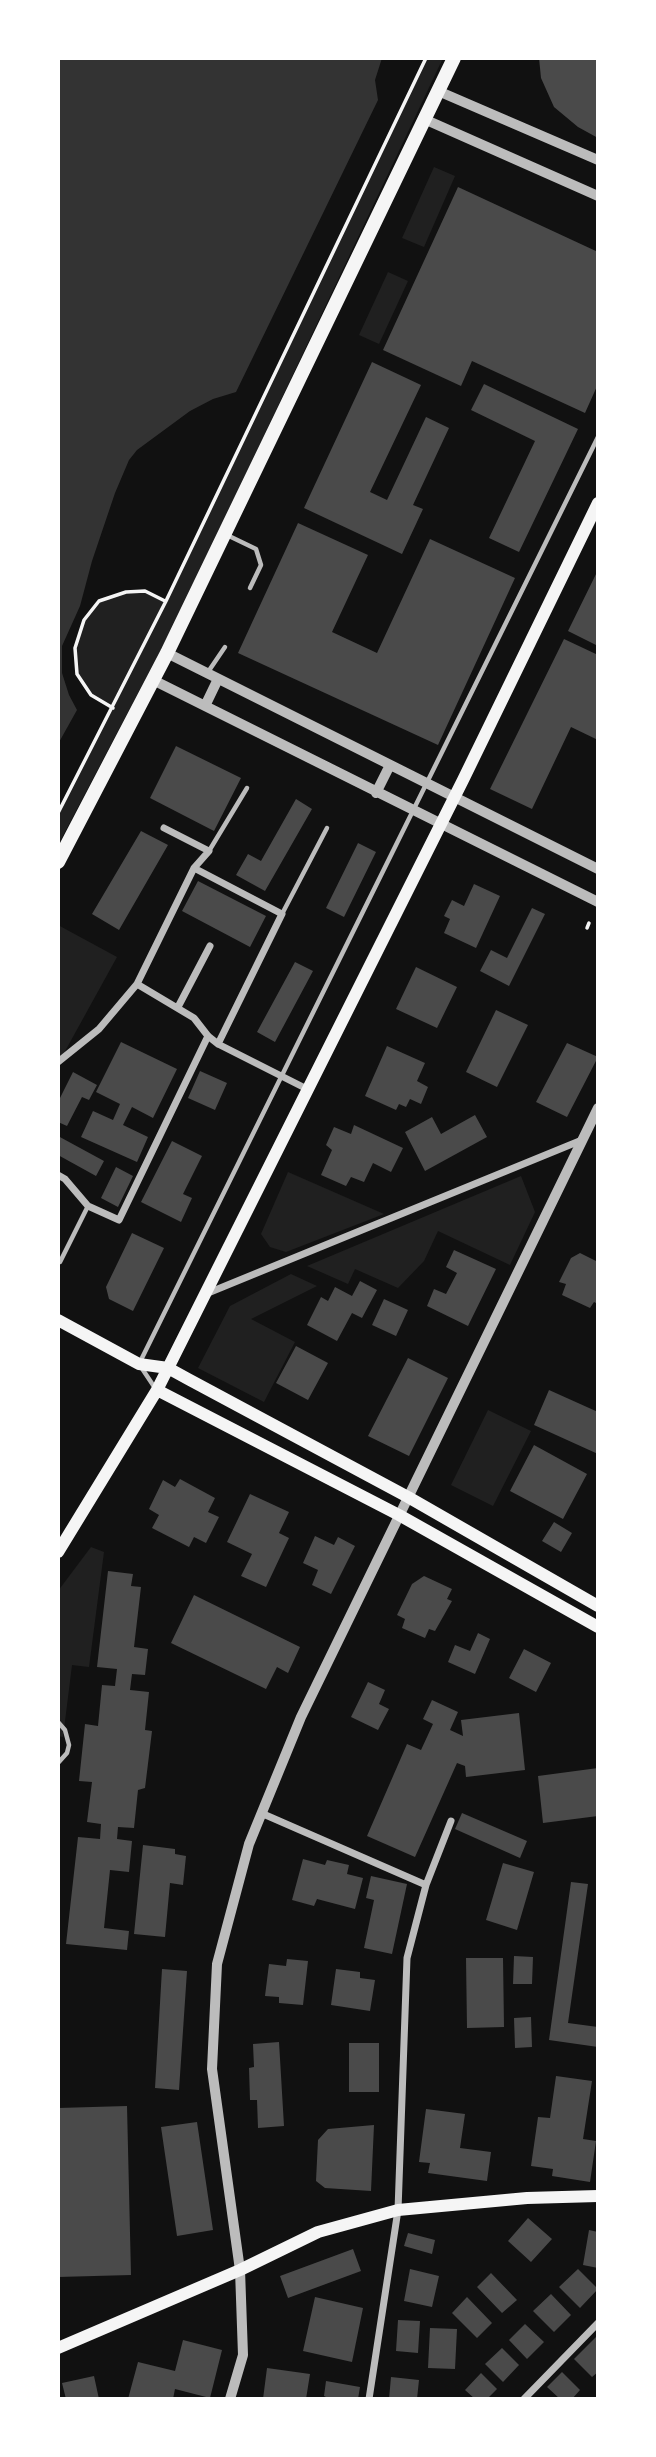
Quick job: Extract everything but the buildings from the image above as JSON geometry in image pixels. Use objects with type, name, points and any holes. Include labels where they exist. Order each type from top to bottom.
[{"type":"main road","points":[[58,862],[167,653],[454,58]]},
{"type":"main road","points":[[58,1552],[157,1390],[598,503]]},
{"type":"main road","points":[[58,1320],[138,1364],[168,1368],[408,1497],[598,1606]]},
{"type":"main road","points":[[157,1390],[399,1515],[598,1627]]},
{"type":"main road","points":[[58,2348],[240,2270],[318,2232],[397,2210],[527,2198],[598,2196]]},
{"type":"street","points":[[438,91],[598,160]]},
{"type":"street","points":[[424,119],[598,196]]},
{"type":"street","points":[[167,653],[598,869]]},
{"type":"street","points":[[205,706],[218,679]]},
{"type":"street","points":[[153,680],[598,902]]},
{"type":"street","points":[[376,793],[390,765]]},
{"type":"street","points":[[58,1062],[99,1029],[138,984],[194,868],[209,851],[164,828]]},
{"type":"street","points":[[194,868],[282,914],[218,1044]]},
{"type":"street","points":[[178,1007],[210,946]]},
{"type":"street","points":[[138,984],[194,1018],[218,1044],[307,1089]]},
{"type":"street","points":[[58,1175],[65,1179],[88,1206],[119,1220],[208,1036]]},
{"type":"street","points":[[230,2399],[243,2355],[240,2270],[212,2069],[217,1964],[249,1844],[301,1717],[598,1108]]},
{"type":"street","points":[[206,1294],[583,1140]]},
{"type":"street","points":[[261,1812],[426,1885]]},
{"type":"street","points":[[369,2399],[397,2210],[407,1958],[426,1885],[451,1821]]},
{"type":"street","points":[[524,2399],[598,2323]]},
{"type":"lane","points":[[157,1390],[138,1364],[598,438]]},
{"type":"lane","points":[[231,521],[229,536],[256,549],[261,565],[250,588]]},
{"type":"lane","points":[[207,673],[225,646]]},
{"type":"lane","points":[[209,851],[247,788]]},
{"type":"lane","points":[[282,914],[327,828]]},
{"type":"lane","points":[[60,1262],[88,1206]]},
{"type":"lane","points":[[58,1722],[65,1730],[69,1745],[67,1753],[58,1763]]},
{"type":"path","points":[[58,813],[166,601],[426,58]]},
{"type":"path","points":[[113,708],[91,695],[77,674],[75,648],[84,620],[99,601],[126,592],[145,592],[166,601]]},
{"type":"shaded area","points":[[58,58],[382,58],[375,80],[378,100],[236,392],[213,399],[190,411],[137,450],[129,460],[92,561],[80,606],[62,646],[62,673],[77,710],[58,744]]},
{"type":"shaded area","points":[[426,58],[443,58],[177,619],[58,845],[58,813],[113,708],[91,695],[77,674],[75,648],[84,620],[99,601],[126,592],[145,591],[165,601]]},
{"type":"shaded area","points":[[434,167],[455,176],[424,247],[402,238]]},
{"type":"shaded area","points":[[388,272],[408,281],[379,344],[359,335]]},
{"type":"shaded area","points":[[58,925],[117,957],[58,1064]]},
{"type":"shaded area","points":[[288,1172],[384,1214],[286,1252],[270,1247],[261,1234]]},
{"type":"shaded area","points":[[521,1176],[535,1212],[510,1265],[438,1231],[424,1261],[398,1288],[355,1269],[348,1284],[307,1266]]},
{"type":"shaded area","points":[[291,1274],[317,1286],[251,1319],[295,1342],[264,1402],[198,1368],[230,1306]]},
{"type":"shaded area","points":[[488,1410],[531,1431],[493,1506],[451,1485]]},
{"type":"shaded area","points":[[91,1547],[104,1552],[89,1667],[72,1665],[63,1737],[58,1736],[58,1591]]}]
